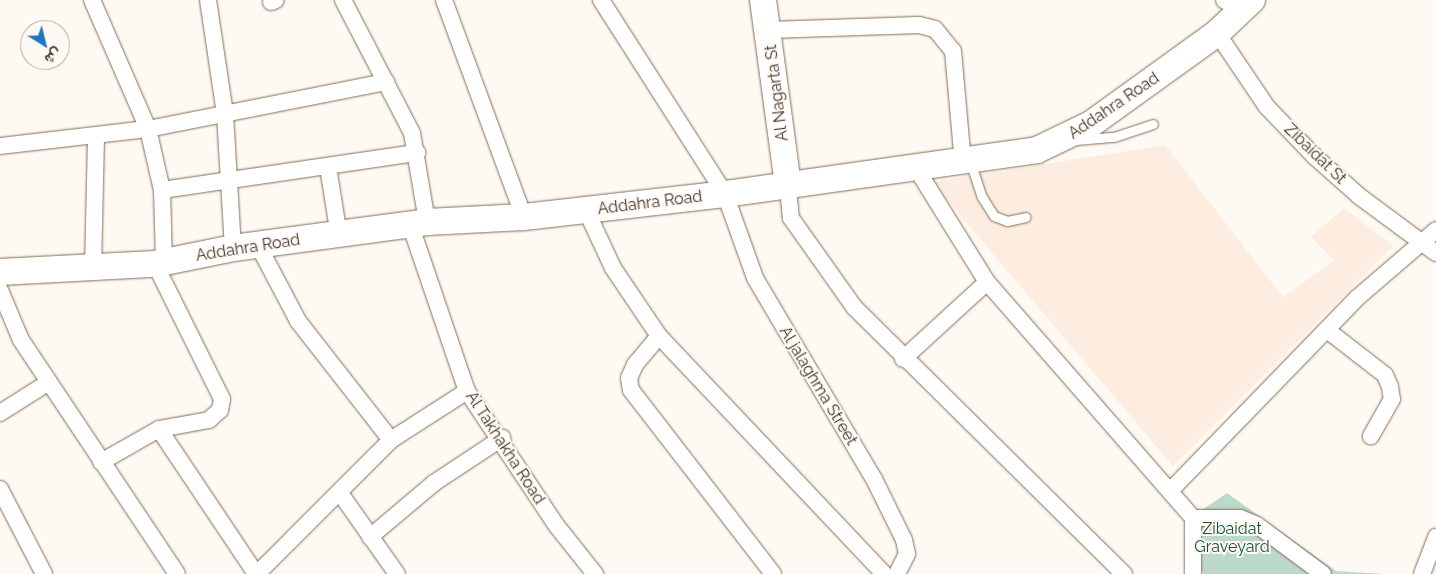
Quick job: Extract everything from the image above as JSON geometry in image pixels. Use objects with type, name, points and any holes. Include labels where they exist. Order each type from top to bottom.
[{"type":"main road","name":"Al Nagarta St","points":[[763,0],[769,30],[788,186]]},
{"type":"main road","name":"Addahra Road","points":[[0,272],[93,270],[160,263],[246,246],[339,236],[419,223],[524,217],[725,194],[1037,150],[1064,139],[1217,33],[1239,3]]},
{"type":"street","points":[[92,0],[148,129],[162,190],[160,263],[222,399],[220,410],[209,420],[159,429],[101,462]]},
{"type":"street","points":[[208,0],[225,114],[228,181],[246,246],[298,321],[391,440]]},
{"type":"street","name":"Al Takhakha Road","points":[[343,0],[386,82],[417,153],[419,223],[467,390],[502,438],[545,510],[595,574]]},
{"type":"street","points":[[444,0],[524,217]]},
{"type":"street","name":"Al jalaghma Street","points":[[601,0],[725,194],[755,278],[899,527],[907,554],[897,574]]},
{"type":"street","points":[[769,30],[919,25],[935,29],[953,52],[967,161]]},
{"type":"street","name":"Zibaidat St","points":[[1217,33],[1267,107],[1314,156],[1358,196],[1436,253]]},
{"type":"street","points":[[0,146],[96,137],[148,129],[386,82]]},
{"type":"street","points":[[93,270],[96,137]]},
{"type":"street","points":[[162,190],[417,153]]},
{"type":"street","points":[[328,167],[339,236]]},
{"type":"street","points":[[916,168],[986,282],[1193,518],[1192,574]]},
{"type":"street","points":[[788,186],[791,218],[808,248],[903,359],[1124,574]]},
{"type":"street","points":[[586,210],[613,268],[660,336],[884,574]]},
{"type":"street","points":[[1170,490],[1327,330],[1436,230]]},
{"type":"street","points":[[903,359],[986,282]]},
{"type":"street","points":[[0,290],[21,340],[177,574]]},
{"type":"street","points":[[1327,330],[1385,376],[1390,387],[1392,399],[1371,436]]},
{"type":"street","points":[[660,336],[635,365],[629,378],[631,390],[773,574]]},
{"type":"street","points":[[0,414],[49,382]]},
{"type":"street","points":[[159,429],[257,574],[391,440],[467,390]]},
{"type":"street","points":[[370,536],[434,483],[502,438]]},
{"type":"street","points":[[0,489],[44,574]]},
{"type":"street","points":[[340,493],[397,574]]},
{"type":"street","points":[[1193,518],[1240,518],[1257,526],[1324,574]]},
{"type":"street","points":[[1422,574],[1436,537]]},
{"type":"lane","points":[[1064,139],[1098,140],[1153,124]]},
{"type":"lane","points":[[967,161],[982,197],[994,216],[1007,221],[1026,217]]},
{"type":"shaded area","points":[[1165,145],[1283,297],[1334,261],[1311,237],[1344,208],[1393,246],[1173,466],[932,182]]},
{"type":"green space","name":"Zibaidat Graveyard","points":[[1227,493],[1336,571],[1384,574],[1204,574],[1199,568],[1196,514]]}]
